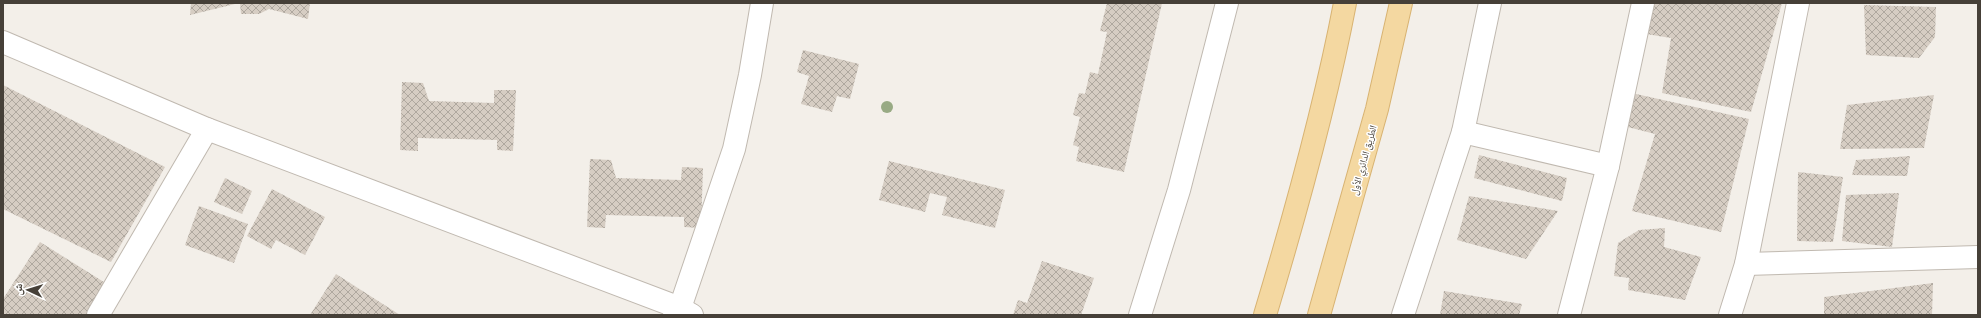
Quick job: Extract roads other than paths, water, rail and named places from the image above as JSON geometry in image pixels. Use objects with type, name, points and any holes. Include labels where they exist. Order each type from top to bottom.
[{"type":"main road","points":[[1265,315],[1292,226],[1338,38],[1345,3]]},
{"type":"main road","name":"الطريق الدائري الأول","points":[[1319,315],[1377,108],[1401,3]]},
{"type":"street","points":[[3,42],[207,130],[682,313],[734,149],[750,75],[762,3]]},
{"type":"street","points":[[1140,315],[1179,190],[1227,3]]},
{"type":"street","points":[[1403,315],[1463,132],[1490,3]]},
{"type":"street","points":[[1572,314],[1608,166],[1643,3]]},
{"type":"street","points":[[1730,315],[1746,264],[1798,3]]},
{"type":"street","points":[[98,315],[207,130]]},
{"type":"street","points":[[1463,132],[1608,166]]},
{"type":"street","points":[[1746,264],[1978,257]]}]
